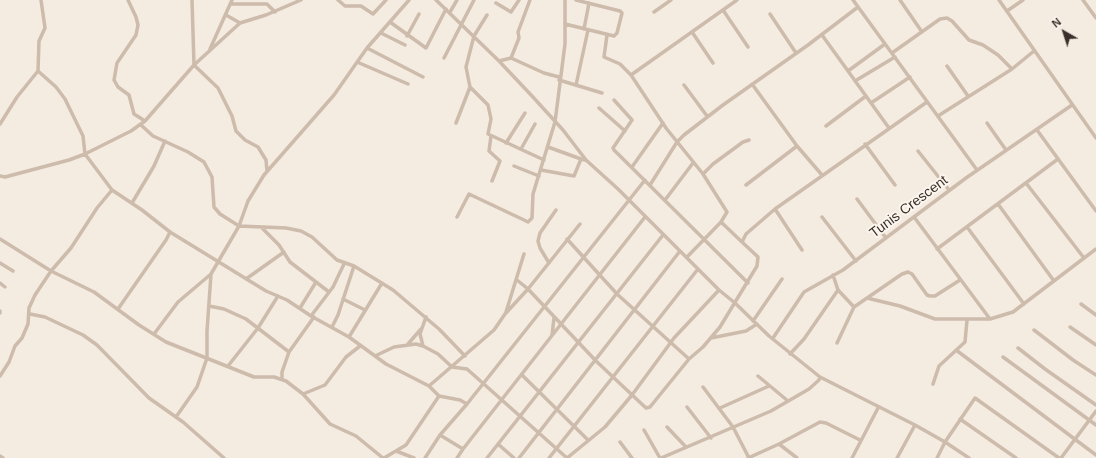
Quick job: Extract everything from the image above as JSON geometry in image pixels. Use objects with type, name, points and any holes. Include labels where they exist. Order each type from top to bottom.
[{"type":"street","points":[[0,124],[17,97],[38,71],[40,61],[39,41],[44,28],[41,0]]},
{"type":"street","points":[[128,0],[138,25],[136,35],[117,63],[114,80],[118,87],[129,95],[134,114],[145,121]]},
{"type":"street","points":[[192,0],[194,65],[218,88],[232,116],[236,131],[245,140],[258,147],[266,160],[267,171]]},
{"type":"street","points":[[0,176],[5,177],[85,154],[116,140],[141,125],[194,65],[240,24],[275,12],[301,0]]},
{"type":"street","points":[[338,0],[345,6],[361,6],[373,14],[386,0]]},
{"type":"street","points":[[154,334],[178,302],[211,274],[239,226],[248,201],[267,171],[334,95],[367,48],[409,0]]},
{"type":"street","points":[[437,0],[499,61],[564,130],[586,160],[630,200],[663,235],[753,321],[820,377],[878,408],[915,425],[946,442],[969,458]]},
{"type":"street","points":[[450,12],[457,0]]},
{"type":"street","points":[[444,58],[460,23],[474,0]]},
{"type":"street","points":[[496,3],[511,12],[519,0]]},
{"type":"street","points":[[511,58],[519,38],[518,32],[530,0]]},
{"type":"street","points":[[457,217],[469,194],[528,222],[532,218],[533,194],[555,122],[559,78],[565,44],[565,0]]},
{"type":"street","points":[[565,24],[607,35],[616,35],[622,13],[620,11],[576,0]]},
{"type":"street","points":[[654,12],[671,0]]},
{"type":"street","points":[[631,75],[737,0]]},
{"type":"street","points":[[853,0],[977,170]]},
{"type":"street","points":[[900,0],[922,32]]},
{"type":"street","points":[[999,0],[1096,138]]},
{"type":"street","points":[[1007,11],[1023,0]]},
{"type":"street","points":[[1083,0],[1096,18]]},
{"type":"street","points":[[210,50],[231,2],[267,4],[275,12]]},
{"type":"street","points":[[576,85],[589,3]]},
{"type":"street","points":[[650,185],[677,142],[707,116],[822,35],[858,7]]},
{"type":"street","points":[[390,22],[426,48],[446,9]]},
{"type":"street","points":[[723,10],[748,47]]},
{"type":"street","points":[[408,36],[419,14]]},
{"type":"street","points":[[770,14],[796,53]]},
{"type":"street","points":[[226,15],[240,24]]},
{"type":"street","points":[[456,123],[470,87],[466,67],[474,36],[487,15]]},
{"type":"street","points":[[855,81],[894,55],[940,19],[947,18],[952,21],[969,40],[983,45],[998,55],[1012,69]]},
{"type":"street","points":[[692,32],[713,63]]},
{"type":"street","points":[[381,33],[405,45]]},
{"type":"street","points":[[607,35],[604,57],[620,64],[631,75],[677,142],[703,174],[727,212],[721,222],[687,257]]},
{"type":"street","points":[[822,35],[889,128]]},
{"type":"street","points":[[848,71],[885,44]]},
{"type":"street","points":[[367,48],[422,77]]},
{"type":"street","points":[[938,116],[1012,69],[1034,51]]},
{"type":"street","points":[[499,61],[511,58],[544,73],[602,93]]},
{"type":"street","points":[[357,62],[408,84]]},
{"type":"street","points":[[947,66],[968,96]]},
{"type":"street","points":[[38,71],[56,87],[65,99],[83,136],[85,154],[112,190],[132,203],[170,232],[246,279],[349,336],[360,346],[386,364],[429,386],[439,396],[460,400],[467,404]]},
{"type":"street","points":[[871,103],[910,77]]},
{"type":"street","points":[[752,84],[797,146],[822,175]]},
{"type":"street","points":[[684,85],[707,116]]},
{"type":"street","points":[[470,87],[488,105],[491,119],[488,134],[544,160]]},
{"type":"street","points":[[826,126],[866,96]]},
{"type":"street","points":[[614,100],[632,120],[613,148],[748,282]]},
{"type":"street","points":[[742,242],[752,228],[775,209],[865,144],[927,102]]},
{"type":"street","name":"Tunis Crescent","points":[[773,338],[804,292],[856,261],[949,190],[1006,150],[1038,130],[1072,105]]},
{"type":"street","points":[[599,108],[625,131]]},
{"type":"street","points":[[506,143],[525,113]]},
{"type":"street","points":[[632,167],[663,122]]},
{"type":"street","points":[[988,123],[1006,150]]},
{"type":"street","points":[[521,149],[535,124]]},
{"type":"street","points":[[141,125],[153,136],[188,152],[204,162],[212,177],[216,211],[239,226],[261,228],[274,227],[301,231],[312,236],[336,260],[344,264],[354,266],[382,283],[426,317],[465,356]]},
{"type":"street","points":[[1038,130],[1096,212]]},
{"type":"street","points":[[491,136],[489,151],[500,161],[492,181]]},
{"type":"street","points":[[703,174],[713,164],[743,142],[749,140]]},
{"type":"street","points":[[132,203],[154,166],[165,141]]},
{"type":"street","points":[[865,144],[895,185]]},
{"type":"street","points":[[746,185],[797,146]]},
{"type":"street","points":[[548,147],[586,160]]},
{"type":"street","points":[[918,152],[949,190]]},
{"type":"street","points":[[541,170],[574,176],[581,159]]},
{"type":"street","points":[[937,249],[1058,159]]},
{"type":"street","points":[[665,200],[693,163]]},
{"type":"street","points":[[514,166],[538,176]]},
{"type":"street","points":[[425,458],[440,435],[484,385],[645,180]]},
{"type":"street","points":[[1026,183],[1084,258]]},
{"type":"street","points":[[0,376],[9,362],[15,346],[22,338],[28,324],[30,314],[29,308],[35,295],[51,271],[71,248],[97,208],[112,190]]},
{"type":"street","points":[[856,199],[886,238]]},
{"type":"street","points":[[998,204],[1054,281]]},
{"type":"street","points":[[775,209],[802,250]]},
{"type":"street","points":[[549,263],[540,248],[538,241],[540,233],[556,210]]},
{"type":"street","points":[[457,458],[552,335],[601,276],[645,217]]},
{"type":"street","points":[[822,217],[856,261]]},
{"type":"street","points":[[914,217],[990,319]]},
{"type":"street","points":[[517,280],[528,289],[596,361],[646,408],[650,407],[689,359],[710,339],[735,303],[757,266],[758,258],[721,222]]},
{"type":"street","points":[[429,386],[494,330],[505,314],[528,289],[580,224]]},
{"type":"street","points":[[967,227],[1024,304]]},
{"type":"street","points":[[261,228],[279,245],[290,262],[329,292]]},
{"type":"street","points":[[118,309],[170,232]]},
{"type":"street","points":[[487,458],[663,235]]},
{"type":"street","points":[[0,238],[51,271],[94,292],[166,342],[254,377],[274,377],[286,381],[302,394],[330,424],[356,436],[383,458],[406,445],[439,396]]},
{"type":"street","points":[[567,239],[617,294],[652,328],[689,359]]},
{"type":"street","points":[[867,298],[900,306],[935,319],[990,319],[1006,315],[1024,304],[1096,249]]},
{"type":"street","points":[[519,458],[556,409],[635,311],[680,251]]},
{"type":"street","points":[[246,279],[284,252]]},
{"type":"street","points":[[505,314],[524,254]]},
{"type":"street","points":[[0,263],[14,271]]},
{"type":"street","points":[[282,379],[282,372],[289,352],[329,292],[344,264]]},
{"type":"street","points":[[332,327],[354,266]]},
{"type":"street","points":[[549,458],[698,268]]},
{"type":"street","points":[[837,343],[854,307],[908,272],[930,296],[935,296],[960,280]]},
{"type":"street","points":[[176,417],[197,386],[208,358],[207,331],[211,274]]},
{"type":"street","points":[[833,275],[838,290],[854,307]]},
{"type":"street","points":[[753,321],[782,279]]},
{"type":"street","points":[[300,308],[316,282]]},
{"type":"street","points":[[0,283],[5,287]]},
{"type":"street","points":[[349,336],[382,283]]},
{"type":"street","points":[[375,356],[385,350],[408,344],[424,346],[438,354],[452,367],[467,369],[519,417],[567,458],[605,427],[632,395],[670,344],[719,290]]},
{"type":"street","points":[[792,354],[838,290]]},
{"type":"street","points":[[228,366],[258,328],[278,296]]},
{"type":"street","points":[[343,299],[365,310]]},
{"type":"street","points":[[1081,304],[1096,315]]},
{"type":"street","points":[[209,306],[234,312],[289,352]]},
{"type":"street","points":[[30,314],[46,317],[83,335],[97,345],[149,398],[176,417],[224,458]]},
{"type":"street","points":[[408,344],[421,328],[426,317]]},
{"type":"street","points":[[552,335],[554,318]]},
{"type":"street","points":[[933,384],[939,366],[967,339],[967,320]]},
{"type":"street","points":[[710,339],[746,330],[757,324]]},
{"type":"street","points":[[1070,327],[1096,345]]},
{"type":"street","points":[[421,328],[420,334],[424,346]]},
{"type":"street","points":[[1034,330],[1073,360],[1096,375]]},
{"type":"street","points":[[302,394],[325,385],[346,357],[360,346]]},
{"type":"street","points":[[1018,348],[1096,405]]},
{"type":"street","points":[[956,350],[1096,454]]},
{"type":"street","points":[[1003,357],[1096,425]]},
{"type":"street","points":[[522,375],[588,440]]},
{"type":"street","points":[[758,376],[788,401]]},
{"type":"street","points":[[644,430],[661,458],[712,438],[733,427],[771,411],[809,389],[819,380],[820,377]]},
{"type":"street","points":[[720,408],[769,386]]},
{"type":"street","points":[[703,387],[733,427],[748,458],[779,444],[820,422],[826,423],[860,440]]},
{"type":"street","points":[[937,458],[960,419],[972,401],[976,399],[1060,458],[1096,411]]},
{"type":"street","points":[[687,407],[712,438]]},
{"type":"street","points":[[852,458],[860,440],[878,408]]},
{"type":"street","points":[[960,419],[1016,458]]},
{"type":"street","points":[[897,458],[915,425]]},
{"type":"street","points":[[667,427],[686,447]]},
{"type":"street","points":[[440,435],[463,449]]},
{"type":"street","points":[[620,442],[632,458]]},
{"type":"street","points":[[498,444],[514,458]]},
{"type":"street","points":[[779,444],[797,458]]},
{"type":"street","points":[[396,451],[414,458]]}]
